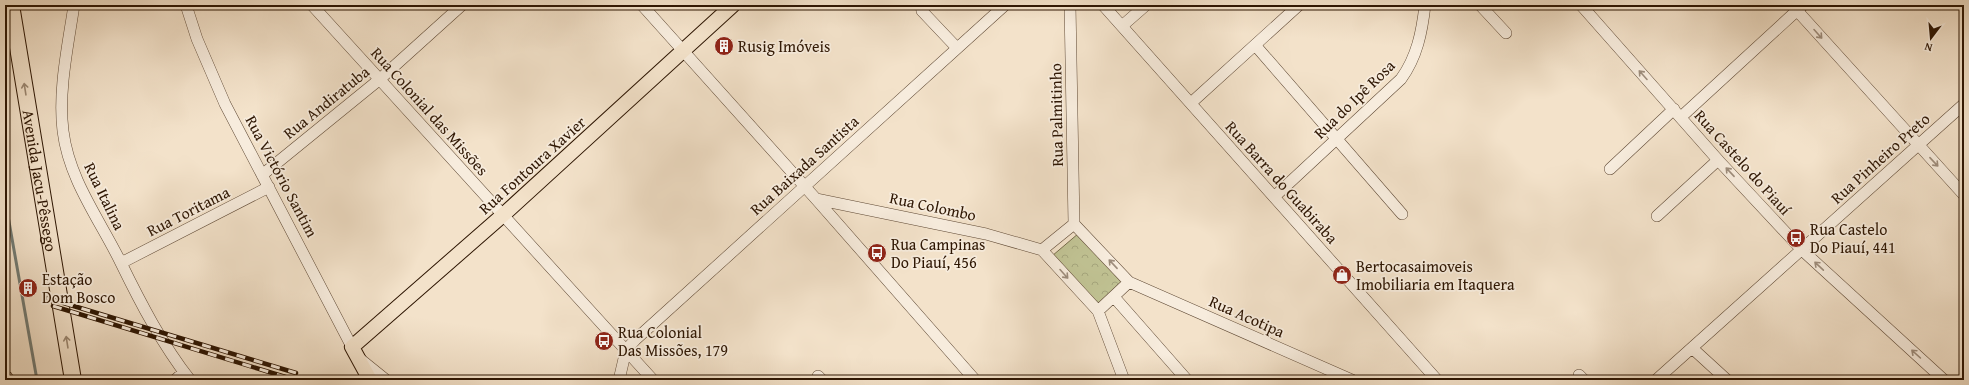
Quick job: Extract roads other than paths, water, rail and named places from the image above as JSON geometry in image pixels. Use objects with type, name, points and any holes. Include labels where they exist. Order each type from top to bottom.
[{"type":"highway","name":"Avenida Jacu-Pêssego","points":[[11,5],[73,380]]},
{"type":"main road","name":"Rua Fontoura Xavier","points":[[355,352],[682,50],[733,5]]},
{"type":"main road","name":"Rua Victório Santim","points":[[355,352],[370,380]]},
{"type":"street","name":"Rua Italina","points":[[74,5],[62,93],[63,130],[67,152],[85,199],[162,342],[187,376]]},
{"type":"street","name":"Rua Victório Santim","points":[[186,5],[209,70],[225,104],[355,352],[386,380]]},
{"type":"street","name":"Rua Colonial das Missões","points":[[312,5],[653,380]]},
{"type":"street","name":"Rua Andiratuba","points":[[262,175],[380,79],[462,5]]},
{"type":"street","points":[[642,5],[816,198],[975,380]]},
{"type":"street","points":[[921,5],[922,11],[957,48]]},
{"type":"street","name":"Rua Baixada Santista","points":[[626,350],[1004,5]]},
{"type":"street","name":"Rua Palmitinho","points":[[1070,5],[1074,224]]},
{"type":"street","name":"Rua Barra do Guabiraba","points":[[1103,5],[1437,380]]},
{"type":"street","points":[[1122,26],[1146,5]]},
{"type":"street","points":[[1190,103],[1299,5]]},
{"type":"street","name":"Rua do Ipê Rosa","points":[[1274,197],[1390,90],[1411,66],[1418,47],[1424,5]]},
{"type":"street","points":[[1480,5],[1506,33]]},
{"type":"street","name":"Rua Castelo do Piauí","points":[[1581,5],[1718,160],[1802,250],[1944,380]]},
{"type":"street","points":[[1610,169],[1678,113],[1798,7],[1918,145],[1964,195]]},
{"type":"street","points":[[1255,45],[1402,214]]},
{"type":"street","name":"Rua Pinheiro Preto","points":[[1656,380],[1964,104]]},
{"type":"street","points":[[1657,216],[1718,160]]},
{"type":"street","name":"Rua Toritama","points":[[121,264],[269,187]]},
{"type":"street","name":"Rua Colombo","points":[[816,198],[986,234],[1042,250]]},
{"type":"street","points":[[1098,311],[1129,282],[1074,224],[1042,250],[1098,311],[1124,380]]},
{"type":"street","name":"Rua Acotipa","points":[[1129,282],[1352,380]]},
{"type":"street","points":[[1114,297],[1187,380]]},
{"type":"street","points":[[1692,348],[1727,380]]},
{"type":"street","points":[[619,380],[626,350]]},
{"type":"street","points":[[175,380],[187,376]]},
{"type":"waterway","points":[[5,199],[37,380]]},
{"type":"railway","points":[[47,298],[296,373]]},
{"type":"railway","points":[[53,306],[292,379]]},
{"type":"place","name":"Rusig Imóveis","points":[[724,46]]},
{"type":"place","name":"Rua Castelo Do Piauí, 441","points":[[1796,238]]},
{"type":"place","name":"Rua Campinas Do Piauí, 456","points":[[877,253]]},
{"type":"place","name":"Bertocasaimoveis Imobiliaria em Itaquera","points":[[1342,275]]},
{"type":"place","name":"Estação Dom Bosco","points":[[28,288]]},
{"type":"place","name":"Rua Colonial Das Missões, 179","points":[[604,341]]}]
